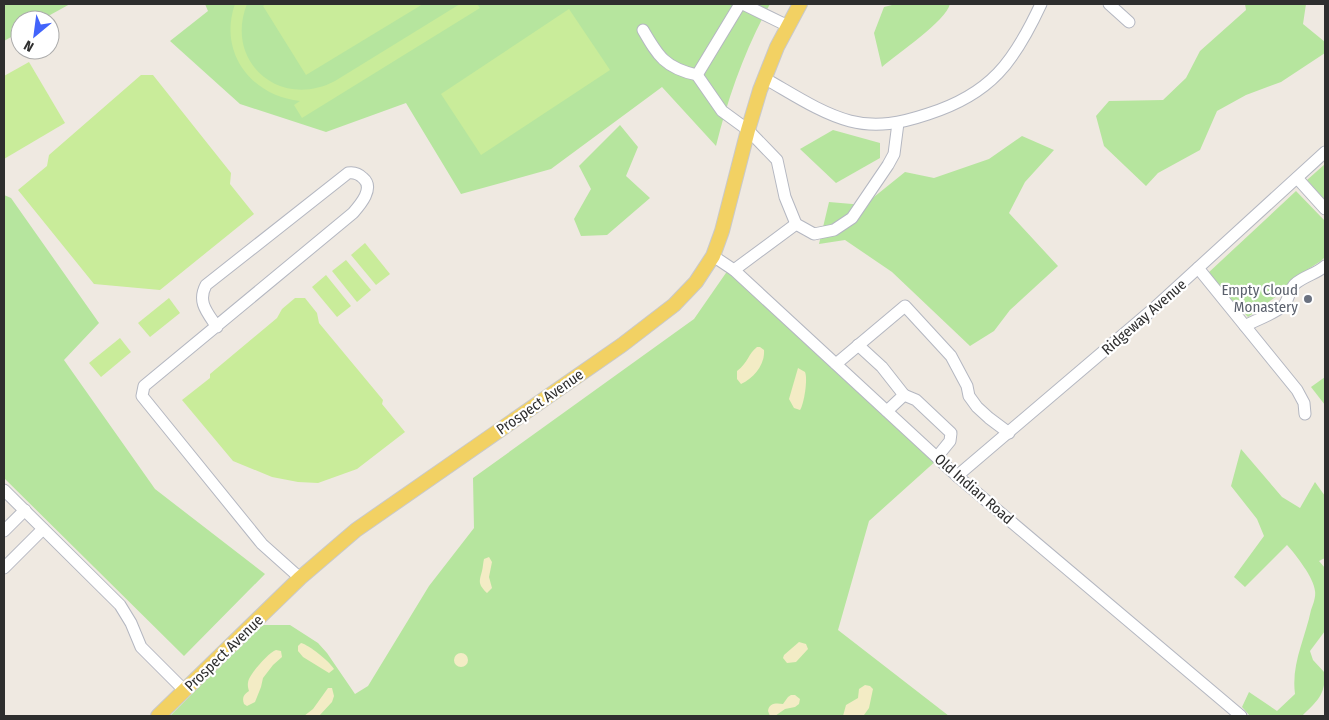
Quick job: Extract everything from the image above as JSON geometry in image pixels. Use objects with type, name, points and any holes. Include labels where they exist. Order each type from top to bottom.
[{"type":"main road","name":"Prospect Avenue","points":[[158,716],[300,578],[356,530],[654,321],[696,282],[713,256],[729,211],[748,130],[764,78],[800,4]]},
{"type":"street","points":[[696,75],[742,4],[788,26]]},
{"type":"street","points":[[764,78],[815,106],[847,120],[864,124],[898,123],[942,110],[971,96],[984,86],[1008,62],[1041,4]]},
{"type":"street","points":[[1109,4],[1129,22]]},
{"type":"street","points":[[643,30],[655,50],[669,65],[679,71],[696,75],[722,111],[748,130],[777,160],[785,197],[796,224],[814,234],[834,230],[852,218],[894,154],[898,123]]},
{"type":"street","name":"Ridgeway Avenue","points":[[957,476],[1010,433],[1152,310],[1325,152]]},
{"type":"street","points":[[217,326],[208,314],[202,300],[202,293],[206,285],[348,173],[366,179],[368,185],[364,197],[353,214],[217,326],[144,386],[142,396],[262,544],[300,578]]},
{"type":"street","points":[[1297,178],[1325,209]]},
{"type":"street","points":[[734,270],[796,224]]},
{"type":"street","name":"Old Indian Road","points":[[713,256],[734,270],[957,476],[1241,716]]},
{"type":"street","points":[[1245,326],[1282,308],[1296,284],[1320,271],[1325,266]]},
{"type":"street","points":[[1198,268],[1297,390],[1304,403],[1305,414]]},
{"type":"street","points":[[836,364],[905,306],[951,356],[967,386],[969,396],[977,407],[1010,433]]},
{"type":"street","points":[[858,345],[882,367],[904,395],[916,400],[951,433],[950,441],[937,456]]},
{"type":"street","points":[[887,411],[904,395]]},
{"type":"street","points":[[4,490],[120,605],[131,623],[141,648],[185,690]]},
{"type":"street","points":[[4,531],[25,510]]},
{"type":"street","points":[[4,568],[43,529]]},
{"type":"green space","points":[[4,4],[70,4],[59,10],[10,10],[10,38],[4,41]]},
{"type":"green space","points":[[205,4],[770,4],[738,74],[716,146],[662,87],[551,169],[461,194],[406,103],[326,132],[240,104],[170,41],[208,11]]},
{"type":"green space","points":[[235,4],[247,4],[242,25],[243,45],[250,61],[262,75],[277,85],[295,89],[314,88],[335,81],[460,4],[477,4],[480,8],[302,118],[294,105],[300,101],[282,97],[267,90],[253,81],[243,69],[235,54],[231,39],[231,22]]},
{"type":"green space","points":[[266,4],[423,4],[306,75],[263,6]]},
{"type":"green space","points":[[896,4],[950,4],[947,11],[931,28],[882,67],[874,33],[884,7]]},
{"type":"green space","points":[[1245,4],[1306,4],[1303,24],[1325,42],[1325,53],[1281,82],[1246,95],[1217,111],[1200,150],[1158,173],[1146,186],[1104,146],[1096,116],[1109,101],[1163,100],[1186,78],[1200,51],[1246,10]]},
{"type":"green space","points":[[569,9],[610,70],[481,155],[441,94]]},
{"type":"green space","points":[[29,62],[65,123],[4,159],[4,76]]},
{"type":"green space","points":[[141,75],[153,75],[231,173],[230,184],[254,214],[160,290],[94,284],[18,190],[47,166],[49,155]]},
{"type":"green space","points":[[620,125],[638,147],[626,176],[650,198],[607,235],[581,236],[574,219],[591,189],[579,166]]},
{"type":"green space","points":[[833,130],[880,143],[880,158],[836,183],[800,149]]},
{"type":"green space","points":[[1022,136],[1054,150],[1025,182],[1009,213],[1058,266],[1010,310],[994,331],[970,346],[892,272],[845,240],[819,244],[829,202],[864,205],[905,172],[934,178],[989,159]]},
{"type":"green space","points":[[1325,164],[1325,200],[1307,180]]},
{"type":"green space","points":[[1296,191],[1325,221],[1325,257],[1297,276],[1281,293],[1248,317],[1207,274]]},
{"type":"green space","points":[[4,195],[11,198],[99,323],[64,360],[155,489],[265,574],[184,656],[4,478]]},
{"type":"green space","points":[[365,243],[390,274],[376,285],[351,255]]},
{"type":"green space","points":[[346,260],[371,290],[357,302],[332,271]]},
{"type":"green space","points":[[728,270],[938,459],[869,521],[838,630],[949,716],[170,716],[261,625],[290,625],[318,643],[355,694],[368,686],[429,586],[474,528],[473,478],[694,319]]},
{"type":"green space","points":[[326,275],[351,306],[337,317],[312,287]]},
{"type":"green space","points":[[169,298],[180,313],[150,337],[138,323]]},
{"type":"green space","points":[[295,298],[305,298],[317,313],[319,323],[383,400],[382,404],[405,432],[357,469],[318,483],[298,482],[272,477],[233,461],[182,400],[210,378],[210,374],[277,318],[282,309]]},
{"type":"green space","points":[[120,338],[131,352],[101,377],[89,363]]},
{"type":"green space","points":[[1325,377],[1325,405],[1311,387]]},
{"type":"green space","points":[[1241,449],[1282,497],[1300,508],[1315,482],[1325,496],[1325,558],[1319,561],[1325,568],[1325,631],[1310,651],[1313,660],[1325,673],[1325,681],[1319,698],[1302,716],[1250,716],[1242,707],[1249,692],[1277,711],[1295,694],[1295,672],[1315,593],[1308,573],[1287,545],[1245,587],[1234,577],[1264,536],[1257,519],[1231,486]]},
{"type":"sand","points":[[757,347],[764,350],[761,366],[754,375],[741,384],[737,379],[737,371],[744,365]]},
{"type":"sand","points":[[798,368],[805,372],[806,380],[800,410],[794,408],[789,399]]},
{"type":"sand","points":[[489,557],[492,562],[489,577],[492,588],[487,593],[482,587],[480,580],[484,559]]},
{"type":"sand","points":[[799,642],[806,644],[808,649],[796,662],[787,663],[783,658],[784,655]]},
{"type":"sand","points":[[301,643],[319,654],[334,669],[329,673],[303,657],[298,651],[298,646]]},
{"type":"sand","points":[[276,650],[281,651],[282,657],[263,678],[255,702],[247,706],[244,704],[243,698],[249,691],[249,679],[269,654]]},
{"type":"sand","points":[[461,653],[466,655],[468,660],[466,665],[461,667],[456,665],[454,660],[456,655]]},
{"type":"sand","points":[[865,685],[873,689],[869,708],[864,715],[843,716],[846,705],[858,698],[859,689]]},
{"type":"sand","points":[[328,688],[332,688],[334,696],[332,702],[319,716],[304,716],[313,709]]},
{"type":"sand","points":[[791,695],[795,695],[800,699],[799,704],[785,709],[775,716],[770,716],[768,711],[771,705],[783,704]]},
{"type":"place","name":"Empty Cloud Monastery","points":[[1308,299]]}]
